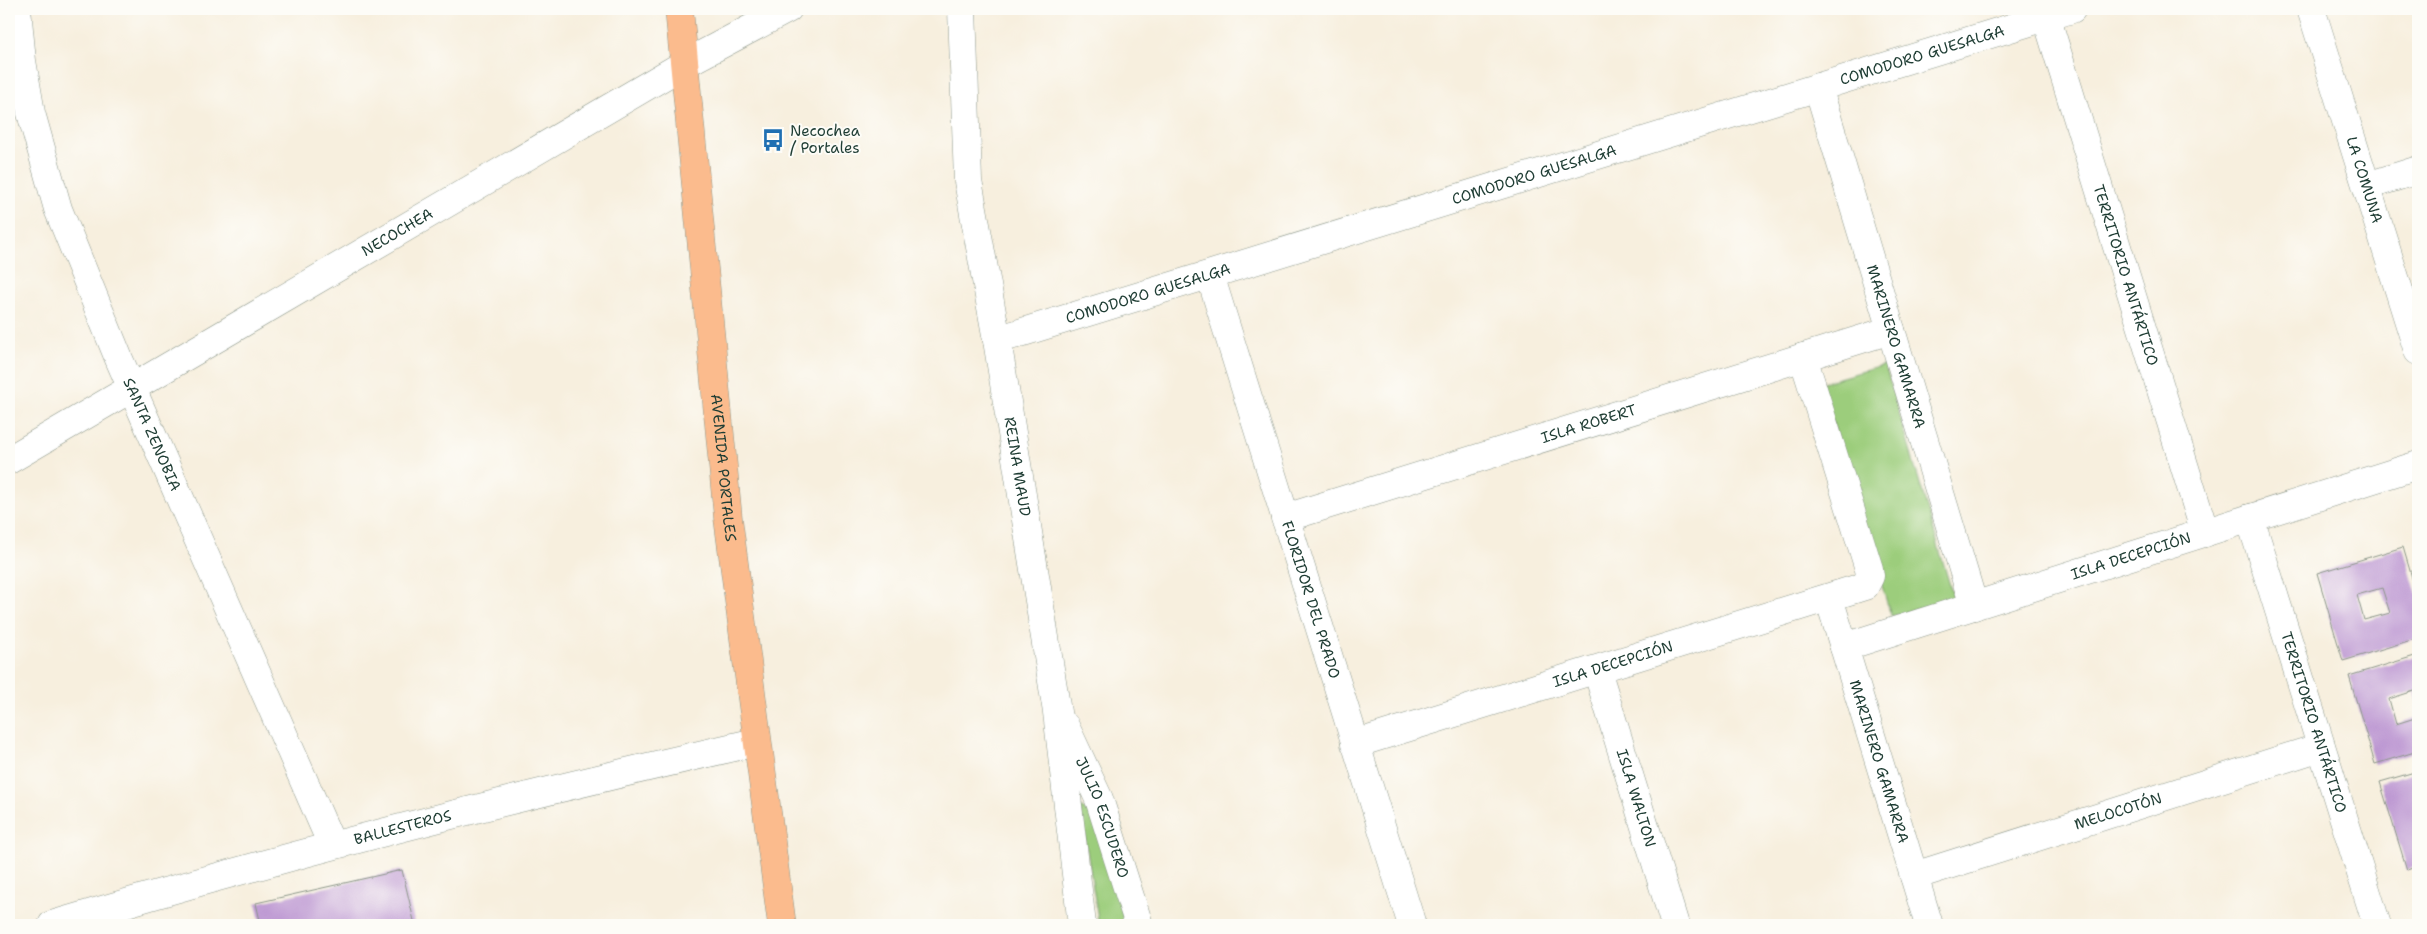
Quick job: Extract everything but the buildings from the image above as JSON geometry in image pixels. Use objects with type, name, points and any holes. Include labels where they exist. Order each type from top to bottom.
[{"type":"main road","name":"AVENIDA PORTALES","points":[[679,9],[686,63],[728,518],[756,742],[782,925]]},
{"type":"street","name":"SANTA ZENOBIA","points":[[17,9],[15,63],[58,209],[132,388],[332,845]]},
{"type":"street","name":"NECOCHEA","points":[[9,460],[686,63],[788,9]]},
{"type":"street","name":"REINA MAUD","points":[[962,9],[968,180],[997,340],[1057,712],[1082,925]]},
{"type":"street","name":"LA COMUNA","points":[[2311,9],[2418,351]]},
{"type":"street","name":"COMODORO GUESALGA","points":[[997,340],[2059,13]]},
{"type":"street","name":"TERRITORIO ANTÁRTICO","points":[[2059,13],[2206,533]]},
{"type":"street","name":"MARINERO GAMARRA","points":[[1818,87],[1974,606]]},
{"type":"street","points":[[2366,186],[2418,170]]},
{"type":"street","name":"FLORIDOR DEL PRADO","points":[[1210,275],[1412,925]]},
{"type":"street","name":"ISLA ROBERT","points":[[1285,518],[1891,330]]},
{"type":"street","name":"ISLA DECEPCIÓN","points":[[1355,744],[1829,598],[1860,588],[1869,582],[1869,569],[1803,358]]},
{"type":"street","name":"ISLA DECEPCIÓN","points":[[1844,647],[2418,466]]},
{"type":"street","name":"TERRITORIO ANTÁRTICO","points":[[2250,518],[2377,925]]},
{"type":"street","name":"MARINERO GAMARRA","points":[[1829,598],[1929,925]]},
{"type":"street","name":"ISLA WALTON","points":[[1597,670],[1675,925]]},
{"type":"street","name":"JULIO ESCUDERO","points":[[1057,712],[1078,750],[1099,799],[1139,925]]},
{"type":"street","name":"BALLESTEROS","points":[[52,925],[332,845],[543,791],[756,742]]},
{"type":"street","name":"MELOCOTÓN","points":[[1914,876],[2322,747]]},
{"type":"green space","points":[[1885,365],[1954,599],[1891,616],[1821,383]]},
{"type":"green space","points":[[1080,807],[1092,814],[1126,925],[1099,925]]},
{"type":"place","name":"Necochea / Portales","points":[[773,140]]}]
